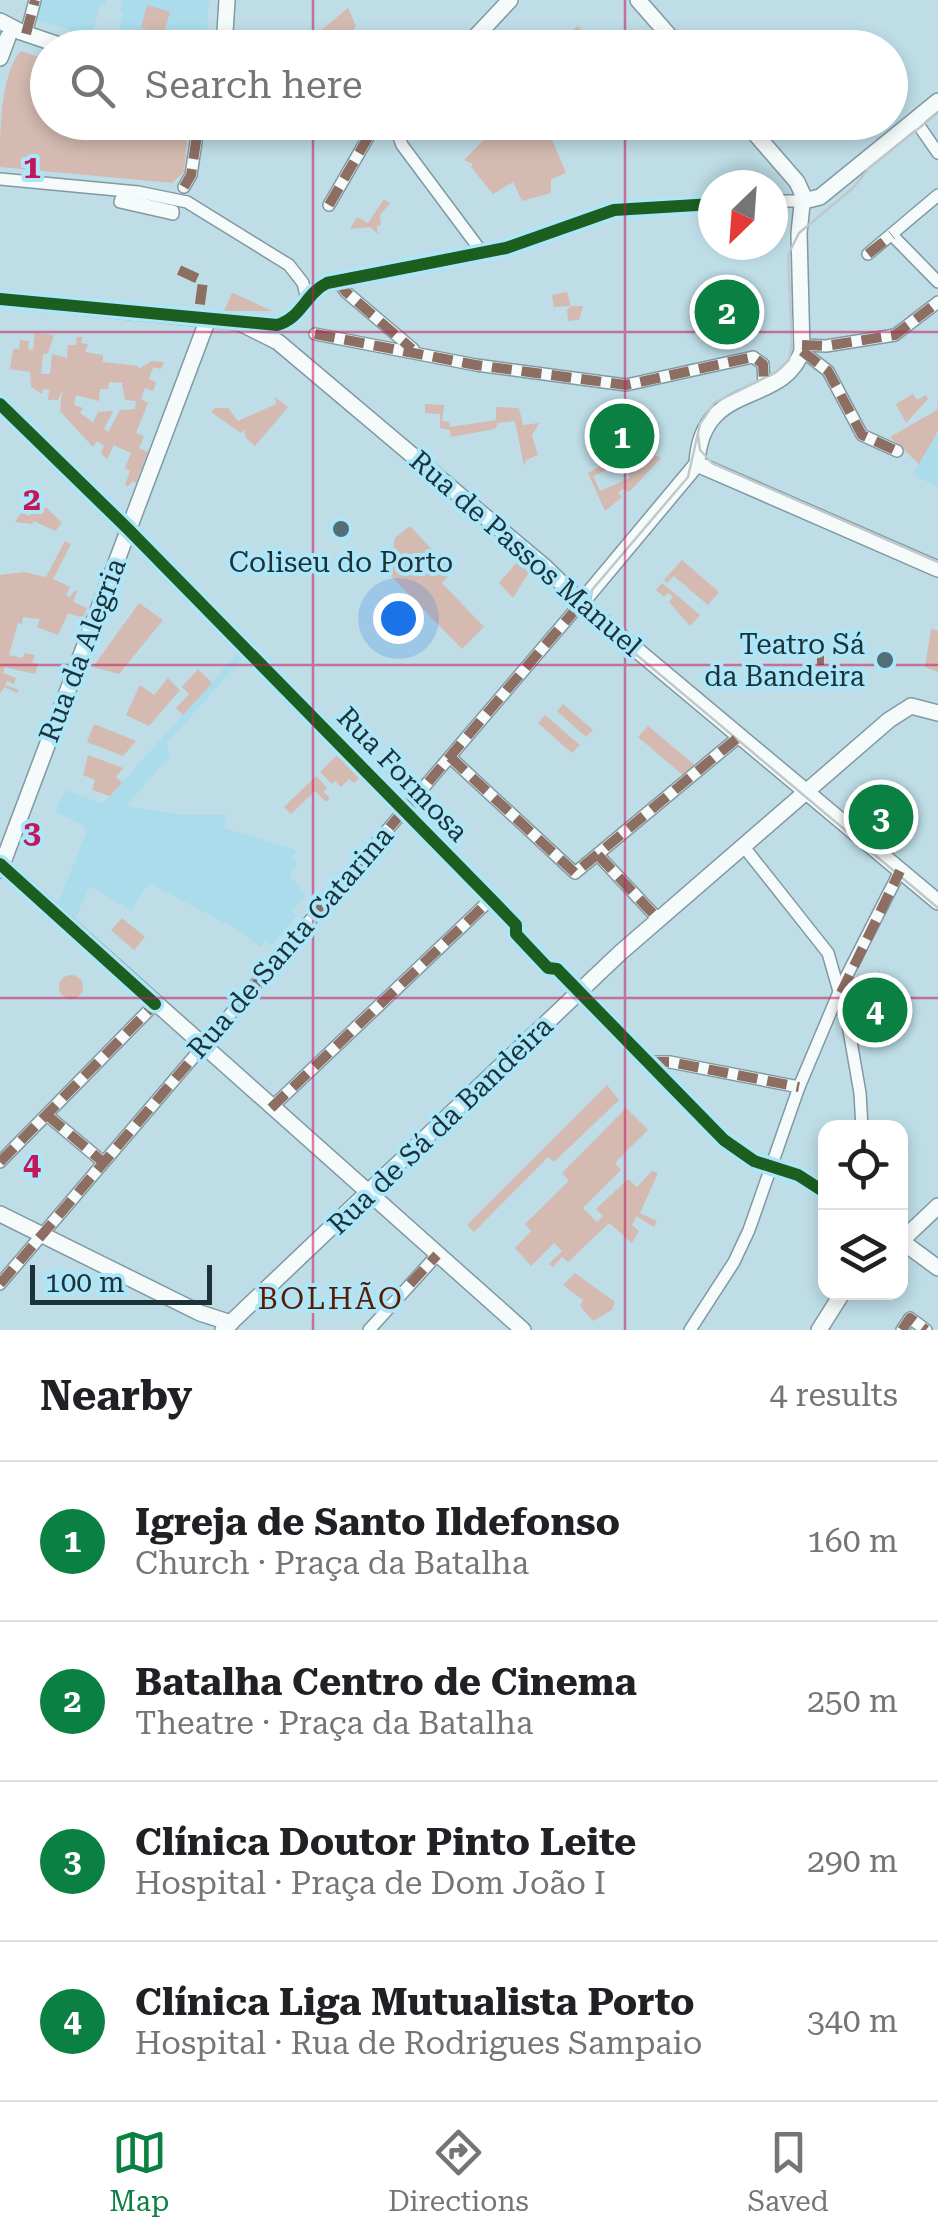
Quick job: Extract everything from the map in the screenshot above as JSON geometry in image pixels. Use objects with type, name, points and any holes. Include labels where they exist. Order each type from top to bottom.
[{"type":"street","points":[[0,58],[34,0]]},
{"type":"street","points":[[225,30],[227,0]]},
{"type":"street","points":[[481,30],[510,0]]},
{"type":"street","points":[[638,0],[664,30]]},
{"type":"street","points":[[0,21],[14,34]]},
{"type":"street","points":[[908,125],[938,101]]},
{"type":"street","points":[[914,120],[938,153]]},
{"type":"street","points":[[184,186],[191,175],[197,140]]},
{"type":"street","points":[[329,205],[366,140]]},
{"type":"street","points":[[400,140],[481,252]]},
{"type":"street","points":[[761,140],[797,182],[804,202],[798,233],[802,348],[793,368],[708,421],[698,443],[697,464],[938,569]]},
{"type":"street","points":[[788,201],[804,202],[820,196],[889,140]]},
{"type":"street","points":[[0,180],[138,192],[188,202],[289,266],[302,283],[307,300]]},
{"type":"street","points":[[868,254],[938,196]]},
{"type":"street","points":[[0,300],[281,324],[295,318],[320,286],[338,280],[506,248],[614,210],[698,205]]},
{"type":"street","points":[[892,235],[938,282]]},
{"type":"street","points":[[338,280],[346,292],[416,352]]},
{"type":"street","points":[[802,348],[895,334],[906,330],[938,302]]},
{"type":"street","name":"Rua da Alegria","points":[[1,866],[208,319]]},
{"type":"street","name":"Rua de Passos Manuel","points":[[238,322],[278,342],[546,568],[581,604],[938,902]]},
{"type":"street","points":[[315,334],[476,364],[626,384],[753,356],[763,364],[764,386]]},
{"type":"street","points":[[802,348],[828,371],[862,435],[896,451]]},
{"type":"street","name":"Rua Formosa","points":[[0,404],[491,899],[516,926],[516,934],[548,968],[557,968],[724,1140],[754,1160],[798,1175],[818,1188]]},
{"type":"street","name":"Rua de Santa Catarina","points":[[0,1284],[697,464]]},
{"type":"street","name":"Rua de Sá da Bandeira","points":[[232,1328],[658,920],[906,707],[938,713]]},
{"type":"street","points":[[450,757],[575,873],[741,735]]},
{"type":"street","points":[[744,847],[821,940],[841,992],[860,1093],[861,1120]]},
{"type":"street","points":[[598,855],[658,920]]},
{"type":"street","points":[[1,866],[523,1330]]},
{"type":"street","points":[[690,1330],[734,1262],[756,1213],[800,1087],[900,871]]},
{"type":"street","points":[[271,1108],[491,899]]},
{"type":"street","points":[[0,1162],[155,1004]]},
{"type":"street","points":[[649,1062],[670,1062],[800,1087]]},
{"type":"street","points":[[47,1115],[104,1162]]},
{"type":"street","points":[[908,1234],[938,1206]]},
{"type":"street","points":[[0,1214],[232,1328]]},
{"type":"street","points":[[908,1246],[938,1268]]},
{"type":"street","points":[[369,1330],[437,1255]]},
{"type":"street","points":[[819,1330],[838,1300]]},
{"type":"street","points":[[902,1330],[910,1318],[926,1330]]},
{"type":"shaded area","points":[[39,0],[106,0],[105,5],[100,5],[93,30],[71,30],[34,19]]},
{"type":"shaded area","points":[[123,0],[209,0],[207,30],[119,30],[124,11],[120,10]]},
{"type":"shaded area","points":[[147,5],[170,12],[165,30],[141,28]]},
{"type":"shaded area","points":[[348,8],[356,26],[354,30],[321,30]]},
{"type":"shaded area","points":[[21,51],[30,54],[30,140],[187,140],[184,172],[172,183],[0,167],[5,89]]},
{"type":"shaded area","points":[[483,140],[552,140],[566,173],[551,179],[551,193],[522,201],[513,182],[493,194],[471,167],[473,164],[464,160]]},
{"type":"shaded area","points":[[384,199],[390,203],[380,215],[378,234],[370,227],[350,229],[357,217],[368,223]]},
{"type":"shaded area","points":[[567,292],[571,306],[554,307],[552,295]]},
{"type":"shaded area","points":[[233,293],[272,311],[224,311]]},
{"type":"shaded area","points":[[583,306],[579,320],[568,321],[567,310]]},
{"type":"shaded area","points":[[35,333],[54,335],[48,353],[43,354],[41,374],[50,374],[52,354],[67,358],[68,345],[76,345],[77,337],[88,344],[85,352],[103,355],[103,362],[139,369],[152,361],[164,362],[161,369],[153,367],[149,379],[156,382],[153,391],[145,388],[141,399],[148,403],[136,433],[144,436],[139,448],[148,452],[136,483],[125,485],[130,471],[125,468],[131,453],[114,445],[107,459],[101,453],[104,446],[97,441],[93,447],[60,411],[62,391],[58,400],[48,400],[49,390],[43,389],[42,394],[31,387],[30,372],[10,369],[13,349],[19,349],[20,340],[29,341],[28,349],[33,350]],"holes":[[[109,382],[122,383],[125,400],[136,401],[135,409],[120,410],[108,432],[104,429],[113,411],[98,412],[93,422],[80,413],[83,408],[74,405],[76,395],[99,401],[100,389],[108,389]]]},
{"type":"shaded area","points":[[913,394],[917,400],[926,395],[928,399],[906,423],[896,404]]},
{"type":"shaded area","points":[[275,397],[288,407],[255,446],[244,430],[241,433],[211,412],[228,408],[238,421],[276,404]]},
{"type":"shaded area","points":[[938,397],[938,431],[919,464],[890,437],[937,410]]},
{"type":"shaded area","points":[[425,404],[444,405],[442,421],[449,422],[450,427],[496,420],[496,407],[519,408],[523,425],[539,423],[532,436],[538,455],[526,460],[524,466],[515,421],[451,437],[450,430],[440,428],[440,414],[425,413]]},
{"type":"shaded area","points":[[938,434],[938,488],[913,474]]},
{"type":"shaded area","points":[[643,442],[647,452],[661,458],[632,489],[618,493],[622,497],[605,511],[588,473]],"holes":[[[623,463],[630,478],[600,491],[593,476]]]},
{"type":"shaded area","points":[[46,507],[62,523],[55,531],[34,521],[15,522],[22,511],[29,516]]},
{"type":"shaded area","points":[[410,526],[452,571],[442,583],[484,627],[462,649],[391,576],[395,538]]},
{"type":"shaded area","points":[[65,541],[71,544],[53,579],[70,587],[66,595],[70,597],[77,591],[73,602],[87,608],[83,618],[68,613],[58,635],[37,627],[40,619],[23,617],[9,655],[35,655],[35,674],[5,667],[3,673],[16,678],[14,684],[7,681],[5,685],[19,690],[17,693],[5,687],[0,693],[0,575],[24,572],[46,577]]},
{"type":"shaded area","points":[[682,560],[719,592],[708,605],[674,576],[667,583],[664,580]]},
{"type":"shaded area","points":[[517,562],[529,572],[513,598],[499,583]]},
{"type":"shaded area","points":[[662,583],[700,615],[690,626],[669,602],[673,596],[668,593],[664,597],[656,590]]},
{"type":"shaded area","points":[[139,603],[163,620],[119,674],[93,667]]},
{"type":"shaded area","points":[[931,629],[938,631],[938,672],[925,667]]},
{"type":"shaded area","points":[[238,653],[243,658],[167,743],[170,756],[126,806],[183,815],[227,815],[224,828],[297,850],[291,857],[298,864],[289,875],[306,895],[292,911],[297,916],[271,946],[265,941],[260,947],[236,929],[149,883],[131,910],[89,886],[76,918],[58,903],[87,831],[84,825],[55,813],[65,790],[103,804]]},
{"type":"shaded area","points":[[198,669],[212,683],[183,715],[176,708],[189,694],[182,687]]},
{"type":"shaded area","points":[[168,678],[180,690],[149,726],[126,715],[140,685],[154,695]]},
{"type":"shaded area","points":[[563,704],[593,730],[586,737],[557,711]]},
{"type":"shaded area","points":[[545,715],[580,745],[572,753],[538,723]]},
{"type":"shaded area","points":[[94,724],[136,741],[123,756],[87,742]]},
{"type":"shaded area","points":[[648,726],[696,766],[684,776],[638,737]]},
{"type":"shaded area","points":[[88,755],[123,768],[116,777],[122,783],[110,796],[92,790],[95,780],[83,775]]},
{"type":"shaded area","points":[[337,755],[359,778],[354,783],[349,779],[341,787],[320,772]]},
{"type":"shaded area","points":[[316,776],[330,798],[326,802],[315,791],[291,814],[284,807]]},
{"type":"shaded area","points":[[122,918],[145,937],[134,950],[111,930]]},
{"type":"shaded area","points":[[71,975],[80,978],[80,996],[71,999],[62,996],[59,987],[62,978]]},
{"type":"shaded area","points":[[607,1085],[619,1100],[554,1162],[548,1157],[474,1232],[467,1225]]},
{"type":"shaded area","points":[[626,1108],[648,1130],[615,1163],[621,1170],[583,1208],[597,1222],[603,1216],[596,1209],[628,1179],[637,1187],[652,1171],[658,1173],[640,1213],[657,1221],[654,1227],[636,1216],[632,1225],[639,1231],[632,1243],[609,1223],[568,1262],[562,1257],[553,1267],[549,1264],[562,1251],[554,1243],[531,1266],[515,1248],[531,1231],[525,1224],[569,1181],[562,1173]]},
{"type":"shaded area","points":[[575,1273],[615,1302],[612,1310],[593,1321],[580,1306],[583,1300],[563,1285]]},
{"type":"tram line","points":[[908,137],[938,113]]},
{"type":"tram line","points":[[904,140],[799,233],[788,255],[792,341],[789,360],[776,372],[714,403],[700,424],[688,477],[592,590],[589,610],[595,620],[938,908]]},
{"type":"tram line","points":[[698,435],[700,450],[712,463],[938,562]]},
{"type":"marked path","points":[[26,34],[35,0]]},
{"type":"marked path","points":[[184,187],[191,175],[196,140]]},
{"type":"marked path","points":[[329,205],[366,140]]},
{"type":"marked path","points":[[868,254],[892,235]]},
{"type":"marked path","points":[[179,270],[203,281],[199,311]]},
{"type":"marked path","points":[[337,280],[412,349]]},
{"type":"marked path","points":[[802,345],[826,346],[895,335],[938,302]]},
{"type":"marked path","points":[[315,334],[476,365],[626,385],[753,357],[763,364],[764,386]]},
{"type":"marked path","points":[[802,351],[828,371],[862,435],[897,451]]},
{"type":"marked path","points":[[0,1284],[581,603]]},
{"type":"marked path","points":[[817,660],[824,660]]},
{"type":"marked path","points":[[450,757],[575,873],[741,735]]},
{"type":"marked path","points":[[598,855],[659,920]]},
{"type":"marked path","points":[[841,993],[900,871]]},
{"type":"marked path","points":[[271,1108],[491,899]]},
{"type":"marked path","points":[[0,1162],[155,1004]]},
{"type":"marked path","points":[[649,1062],[670,1062],[799,1087]]},
{"type":"marked path","points":[[47,1115],[103,1162]]},
{"type":"marked path","points":[[410,1284],[437,1255]]},
{"type":"marked path","points":[[902,1330],[910,1318],[926,1330]]},
{"type":"cycle path","points":[[0,299],[277,325],[292,317],[327,283],[506,248],[614,210],[698,205]]},
{"type":"cycle path","points":[[0,404],[491,899],[516,925],[516,934],[548,968],[557,969],[724,1140],[754,1161],[798,1175],[818,1188]]},
{"type":"cycle path","points":[[0,864],[155,1004]]},
{"type":"place","name":"Batalha Centro de Cinema","points":[[727,312]]},
{"type":"place","name":"Igreja de Santo Ildefonso","points":[[622,436]]},
{"type":"place","name":"Coliseu do Porto","points":[[341,529]]},
{"type":"place","name":"Teatro Sá da Bandeira","points":[[885,660]]},
{"type":"place","name":"Clínica Doutor Pinto Leite","points":[[881,817]]},
{"type":"place","name":"Clínica Liga Mutualista Porto","points":[[875,1010]]},
{"type":"district","name":"BOLHÃO","points":[[331,1299]]}]
